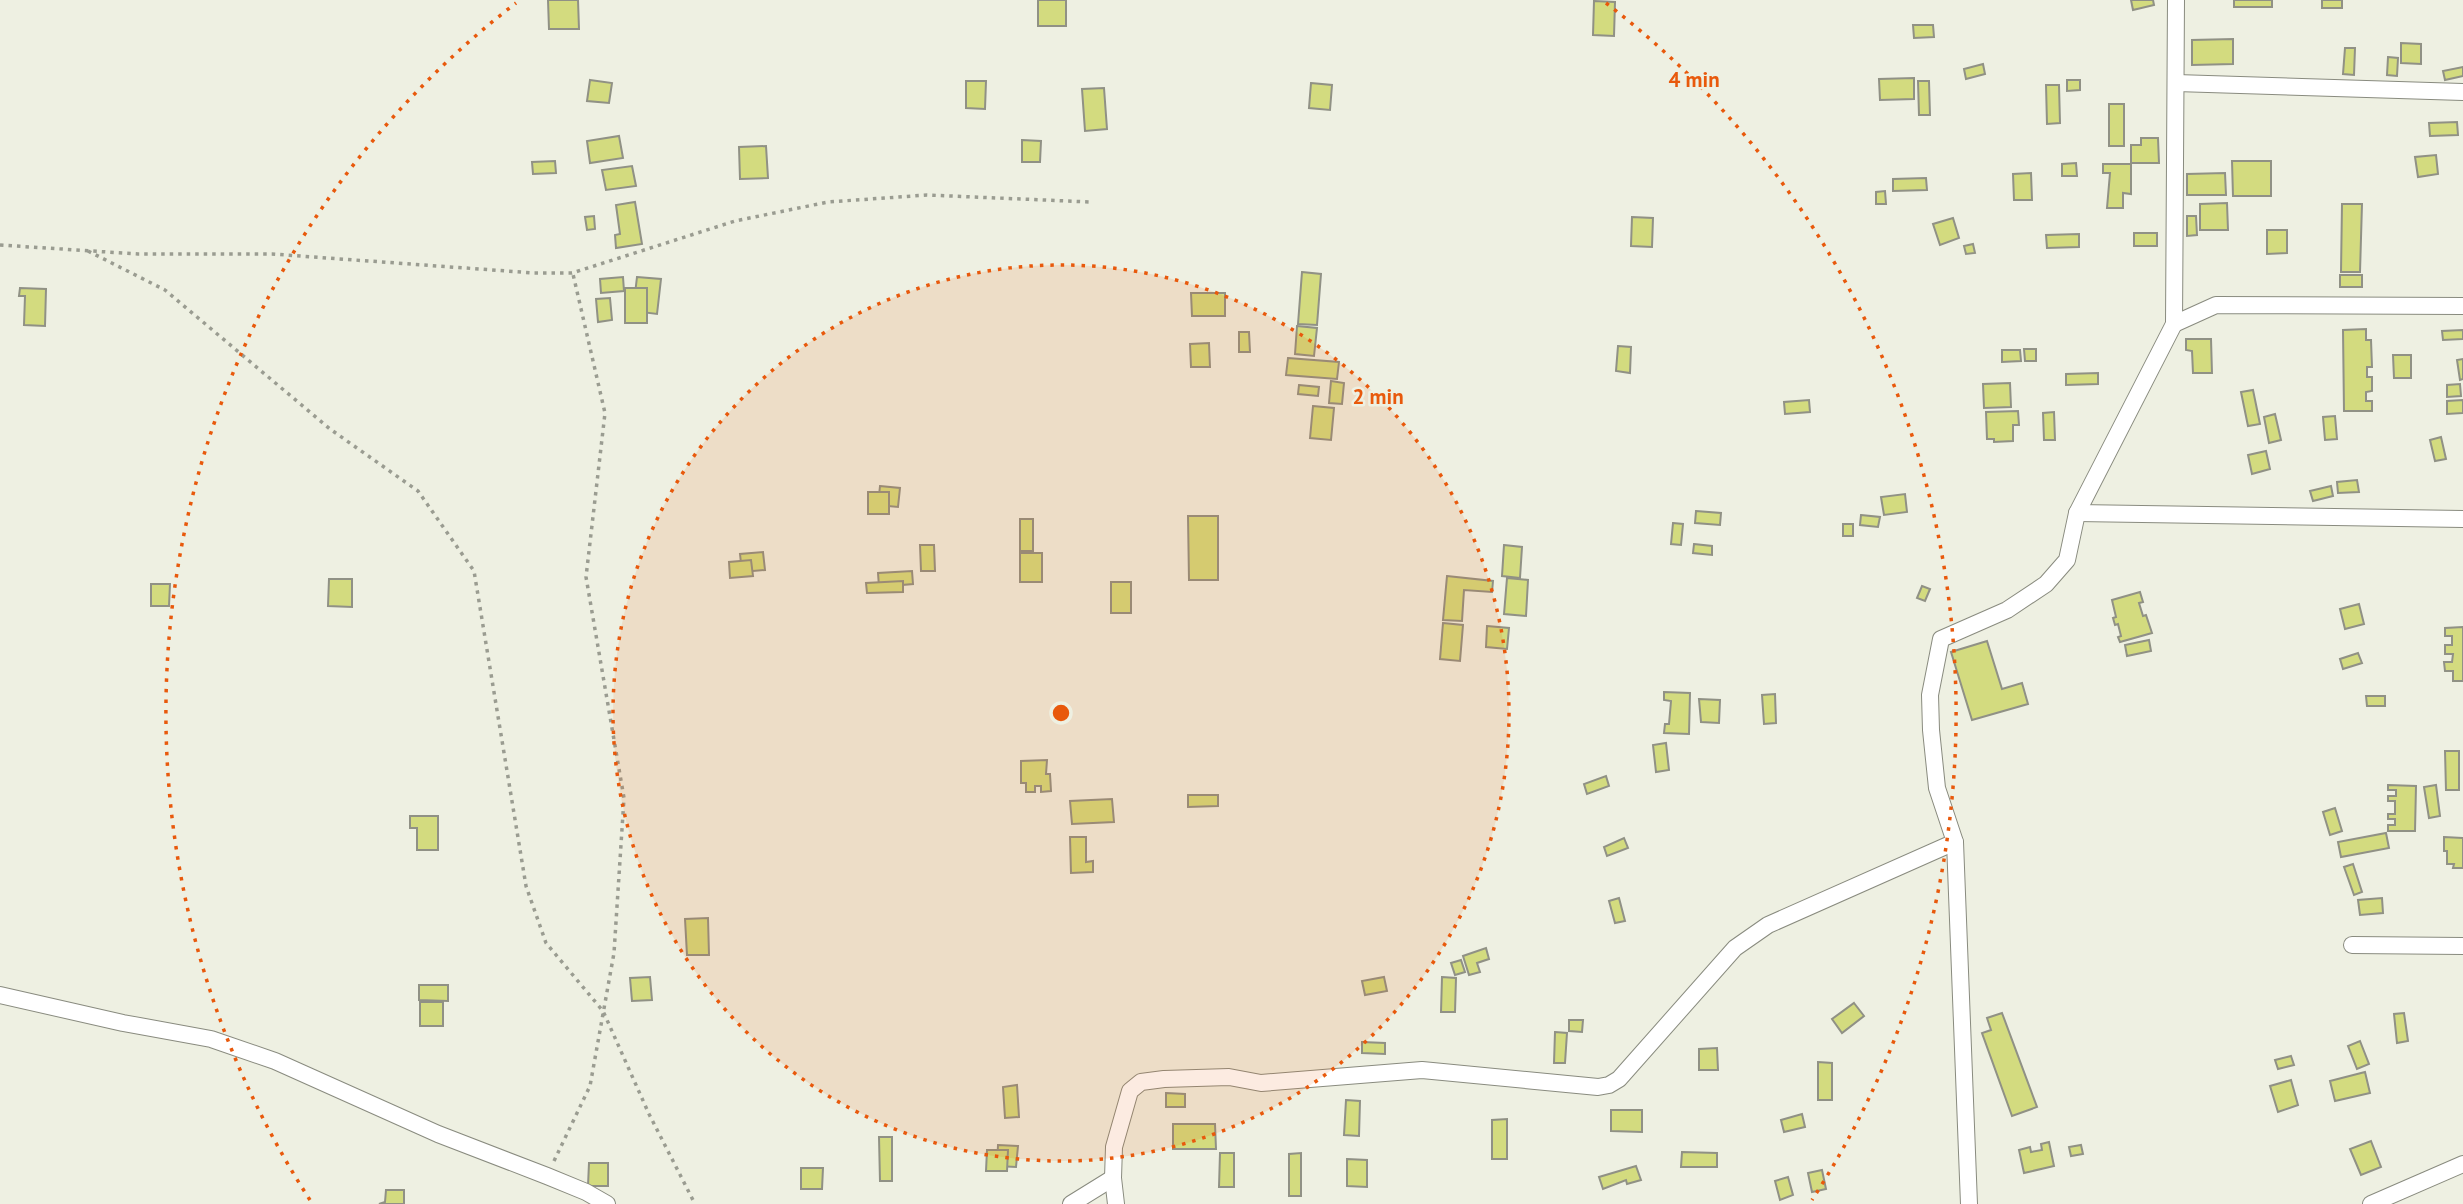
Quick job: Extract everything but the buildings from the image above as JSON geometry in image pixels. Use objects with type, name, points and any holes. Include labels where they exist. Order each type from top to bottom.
[{"type":"street","points":[[1969,1204],[1955,842],[1937,788],[1930,695],[1941,639],[2007,610],[2046,584],[2067,560],[2077,513],[2174,324],[2176,0]]},
{"type":"street","points":[[2176,83],[2463,92]]},
{"type":"street","points":[[2174,324],[2216,304],[2463,306]]},
{"type":"street","points":[[2077,513],[2463,519]]},
{"type":"street","points":[[1116,1204],[1114,1147],[1130,1091],[1141,1082],[1229,1077],[1261,1083],[1422,1070],[1598,1087],[1609,1085],[1619,1079],[1735,948],[1768,925],[1955,842]]},
{"type":"street","points":[[2352,945],[2463,946]]},
{"type":"street","points":[[0,995],[123,1023],[211,1039],[275,1061],[438,1134],[586,1192],[607,1204]]},
{"type":"street","points":[[2371,1204],[2463,1164]]},
{"type":"street","points":[[1071,1204],[1114,1178]]},
{"type":"path","points":[[0,245],[138,254],[272,254],[534,273],[572,273],[735,221],[828,202],[927,195],[1091,202]]},
{"type":"path","points":[[88,251],[165,290],[330,429],[418,491],[474,571],[526,886],[546,943],[603,1011],[649,1115],[695,1204]]},
{"type":"path","points":[[547,1176],[590,1086],[614,953],[624,798],[586,577],[605,413],[572,273]]}]
